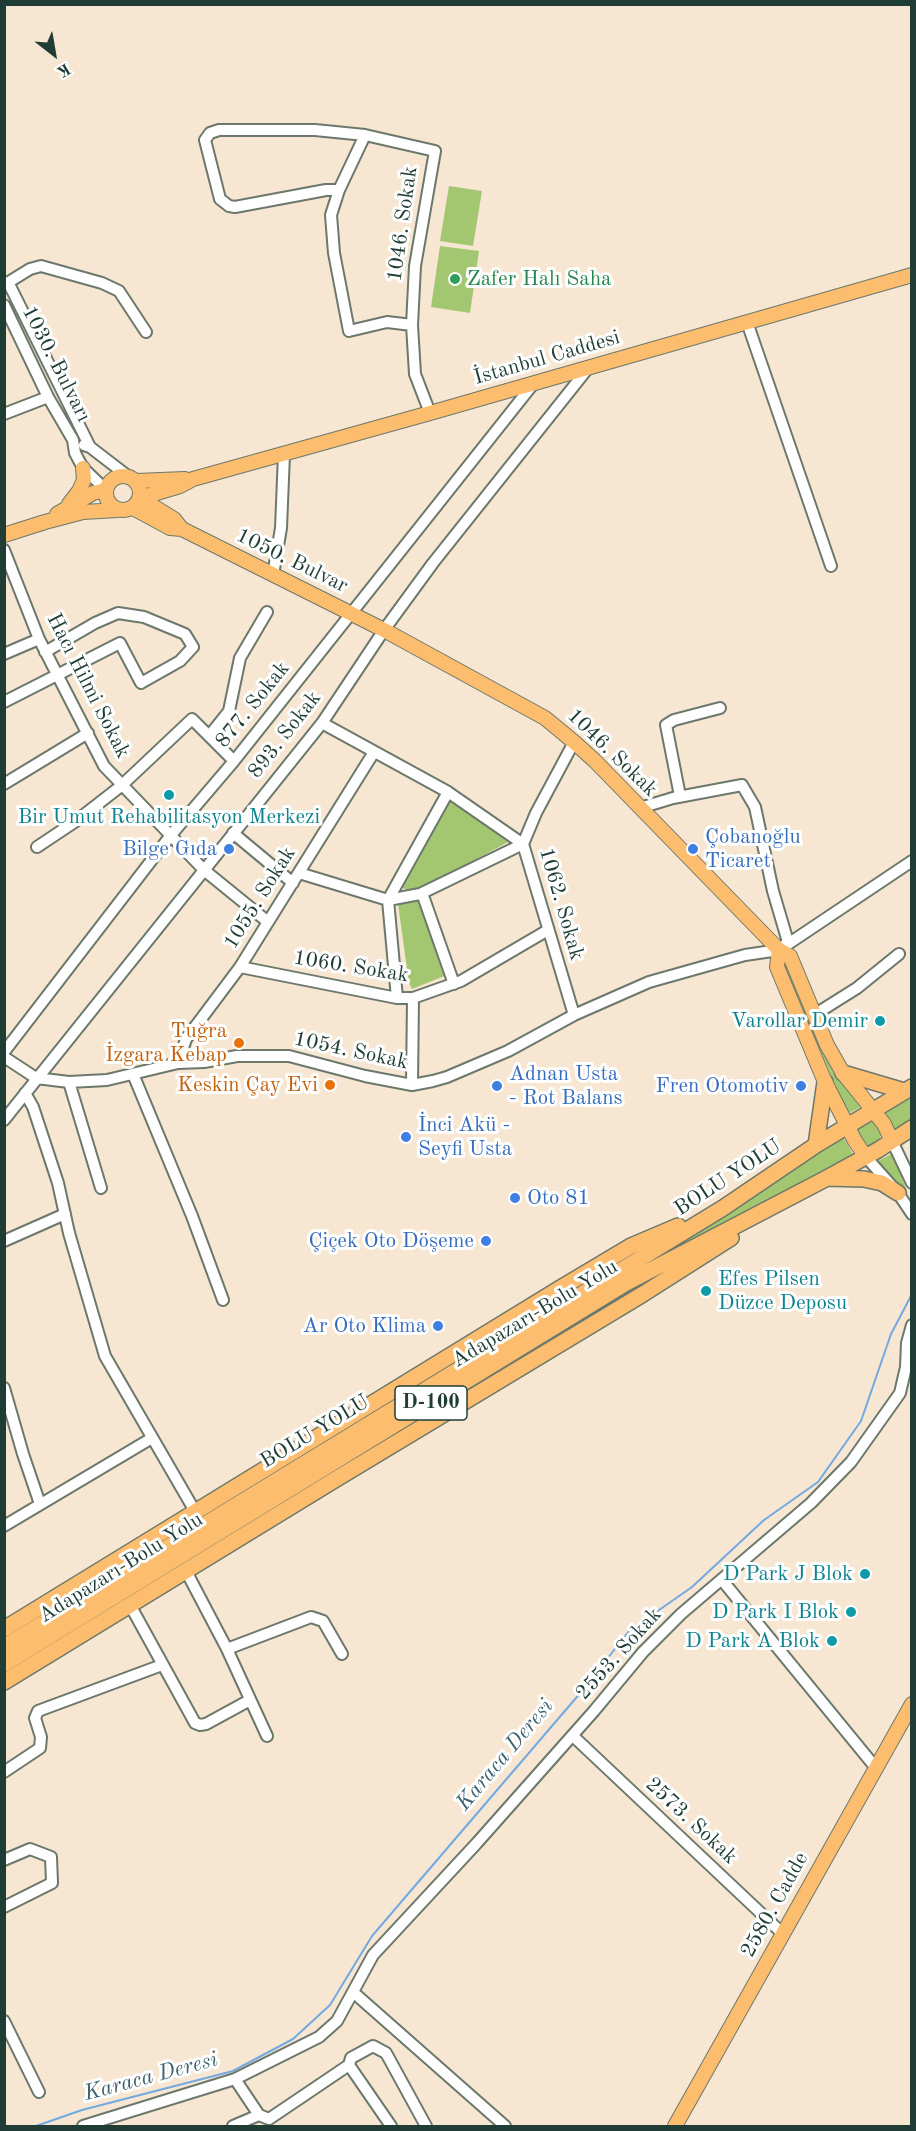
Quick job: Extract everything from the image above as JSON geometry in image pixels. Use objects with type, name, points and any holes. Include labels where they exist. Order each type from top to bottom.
[{"type":"highway","points":[[843,1073],[908,1089]]},
{"type":"highway","points":[[816,1144],[825,1082]]},
{"type":"highway","name":"D-100","points":[[859,1117],[908,1089]]},
{"type":"highway","name":"BOLU YOLU","points":[[4,1647],[723,1208],[859,1117]]},
{"type":"highway","name":"Adapazarı-Bolu Yolu","points":[[4,1664],[626,1283],[827,1178],[912,1128]]},
{"type":"highway","points":[[827,1178],[864,1179],[882,1183],[898,1193]]},
{"type":"highway","points":[[4,1682],[643,1294],[737,1234],[781,1202]]},
{"type":"highway","points":[[4,1629],[631,1246],[723,1208]]},
{"type":"main road","name":"İstanbul Caddesi","points":[[137,503],[193,479],[912,275]]},
{"type":"main road","points":[[63,510],[79,491],[84,480],[83,468]]},
{"type":"main road","points":[[4,536],[83,512],[127,510],[137,503],[140,488],[132,479],[117,477],[108,484],[106,490],[108,501],[118,510]]},
{"type":"main road","name":"İstanbul Caddesi","points":[[132,479],[193,479]]},
{"type":"main road","points":[[45,522],[93,493],[106,490]]},
{"type":"main road","name":"1050. Bulvar","points":[[137,503],[174,519],[182,529],[384,630]]},
{"type":"main road","name":"1046. Sokak","points":[[384,630],[544,718],[574,742],[595,760],[779,950],[790,956],[827,1045],[843,1073],[859,1117]]},
{"type":"main road","points":[[779,950],[777,967],[825,1082],[859,1117],[885,1124],[892,1141]]},
{"type":"main road","points":[[859,1117],[855,1142],[866,1156]]},
{"type":"main road","name":"2580. Cadde","points":[[675,2127],[912,1704]]},
{"type":"street","points":[[339,190],[326,190],[235,207],[229,206],[220,199],[205,140],[210,133],[219,130],[315,130],[365,135],[339,190],[331,215],[334,253],[349,331],[387,322],[412,325]]},
{"type":"street","name":"1046. Sokak","points":[[365,135],[435,151],[415,266],[412,325],[415,374],[430,413]]},
{"type":"street","points":[[90,447],[6,283],[30,269],[41,266],[102,283],[119,291],[146,332]]},
{"type":"street","name":"1030. Bulvarı","points":[[4,305],[48,396],[73,440],[75,453],[83,468],[106,490]]},
{"type":"street","points":[[747,322],[831,566]]},
{"type":"street","name":"893. Sokak","points":[[4,1120],[322,723],[384,630],[433,563],[589,368]]},
{"type":"street","name":"877. Sokak","points":[[4,1052],[171,835],[234,761],[534,383]]},
{"type":"street","points":[[4,414],[48,396]]},
{"type":"street","name":"1030. Bulvarı","points":[[73,440],[90,447],[132,479]]},
{"type":"street","points":[[273,575],[281,528],[284,454]]},
{"type":"street","name":"Hacı Hilmi Sokak","points":[[4,550],[56,676],[104,766],[204,870],[268,922]]},
{"type":"street","points":[[209,736],[229,711],[240,658],[267,612]]},
{"type":"street","points":[[4,702],[120,643],[141,683],[180,661],[193,647],[185,634],[144,617],[118,613],[95,623],[45,652]]},
{"type":"street","points":[[4,654],[39,639]]},
{"type":"street","points":[[680,796],[666,725],[674,720],[720,708]]},
{"type":"street","points":[[37,847],[76,821],[121,786],[192,719],[234,761]]},
{"type":"street","points":[[233,833],[296,878],[388,900],[422,893],[523,844],[448,792],[322,723]]},
{"type":"street","points":[[4,784],[88,733]]},
{"type":"street","name":"1062. Sokak","points":[[574,742],[536,813],[523,844],[574,1015]]},
{"type":"street","name":"1055. Sokak","points":[[178,1063],[186,1039],[240,967],[374,752]]},
{"type":"street","points":[[640,808],[680,796],[742,784],[755,807],[773,891],[788,942],[779,950]]},
{"type":"street","points":[[397,998],[388,900],[448,792]]},
{"type":"street","points":[[779,950],[912,861]]},
{"type":"street","points":[[422,893],[454,984]]},
{"type":"street","name":"1060. Sokak","points":[[240,967],[397,998],[413,998],[454,984],[548,930]]},
{"type":"street","name":"1054. Sokak","points":[[36,1078],[69,1082],[107,1080],[178,1063],[204,1062],[237,1056],[289,1056],[365,1076],[412,1085],[447,1077],[508,1051],[574,1015],[649,982],[745,955],[779,950]]},
{"type":"street","points":[[814,1015],[857,988],[899,954]]},
{"type":"street","points":[[412,1085],[413,998]]},
{"type":"street","points":[[4,1058],[36,1078]]},
{"type":"street","points":[[133,1074],[223,1300]]},
{"type":"street","points":[[69,1082],[101,1188]]},
{"type":"street","points":[[25,1093],[33,1107],[58,1183],[69,1233],[105,1356],[196,1513]]},
{"type":"street","points":[[892,1141],[912,1183]]},
{"type":"street","points":[[866,1156],[898,1193],[912,1214]]},
{"type":"street","points":[[4,1241],[65,1214]]},
{"type":"street","name":"2553. Sokak","points":[[83,2127],[236,2079],[319,2037],[336,2021],[372,1955],[573,1736],[644,1652],[681,1614],[811,1503],[851,1462],[900,1393],[912,1325]]},
{"type":"street","points":[[5,1390],[40,1504]]},
{"type":"street","points":[[4,1526],[152,1438]]},
{"type":"street","points":[[186,1571],[227,1649],[267,1736]]},
{"type":"street","points":[[722,1580],[876,1768]]},
{"type":"street","points":[[130,1605],[194,1721],[198,1724],[206,1724],[250,1700]]},
{"type":"street","points":[[227,1649],[311,1617],[323,1621],[342,1654]]},
{"type":"street","points":[[4,1772],[40,1748],[41,1737],[35,1718],[38,1711],[162,1665]]},
{"type":"street","name":"2573. Sokak","points":[[573,1736],[783,1934]]},
{"type":"street","points":[[4,1860],[30,1849],[51,1857],[52,1883],[4,1906]]},
{"type":"street","points":[[353,1992],[505,2127]]},
{"type":"street","points":[[6,2029],[39,2092]]},
{"type":"street","points":[[233,2127],[268,2120],[349,2065],[351,2058],[373,2046],[386,2053],[426,2127]]},
{"type":"street","points":[[349,2065],[391,2127]]},
{"type":"street","points":[[236,2079],[268,2120]]},
{"type":"green space","points":[[449,186],[482,191],[473,246],[440,241]]},
{"type":"green space","name":"Zafer Halı Saha","points":[[440,246],[479,251],[470,313],[431,307]]},
{"type":"green space","points":[[449,799],[508,842],[431,884],[411,892],[399,886]]},
{"type":"green space","points":[[403,900],[423,901],[447,975],[412,989],[409,983],[398,904]]},
{"type":"green space","points":[[786,961],[862,1106],[848,1114],[782,963]]},
{"type":"green space","points":[[911,1093],[911,1123],[897,1133],[882,1110]]},
{"type":"green space","points":[[869,1121],[877,1125],[881,1133],[877,1141],[869,1145],[861,1141],[857,1133],[861,1125]]},
{"type":"green space","points":[[841,1133],[855,1158],[651,1261],[759,1192]]},
{"type":"green space","points":[[893,1154],[908,1194],[878,1161]]},
{"type":"waterway","name":"Karaca Deresi","points":[[36,2126],[82,2110],[233,2071],[293,2039],[330,2005],[372,1936],[582,1691],[629,1631],[692,1587],[764,1520],[818,1482],[861,1421],[891,1334],[912,1294]]},
{"type":"place","name":"Zafer Halı Saha","points":[[455,279]]},
{"type":"place","name":"Bir Umut Rehabilitasyon Merkezi","points":[[169,795]]},
{"type":"place","name":"Bilge Gıda","points":[[229,849]]},
{"type":"place","name":"Çobanoğlu Ticaret","points":[[693,849]]},
{"type":"place","name":"Varollar Demir","points":[[880,1021]]},
{"type":"place","name":"Tuğra İzgara Kebap","points":[[239,1043]]},
{"type":"place","name":"Keskin Çay Evi","points":[[330,1085]]},
{"type":"place","name":"Adnan Usta - Rot Balans","points":[[497,1086]]},
{"type":"place","name":"Fren Otomotiv","points":[[801,1086]]},
{"type":"place","name":"İnci Akü - Seyfi Usta","points":[[406,1137]]},
{"type":"place","name":"Oto 81","points":[[515,1198]]},
{"type":"place","name":"Çiçek Oto Döşeme","points":[[486,1241]]},
{"type":"place","name":"Efes Pilsen Düzce Deposu","points":[[706,1291]]},
{"type":"place","name":"Ar Oto Klima","points":[[438,1326]]},
{"type":"place","name":"D Park J Blok","points":[[865,1574]]},
{"type":"place","name":"D Park I Blok","points":[[851,1612]]},
{"type":"place","name":"D Park A Blok","points":[[832,1641]]}]
